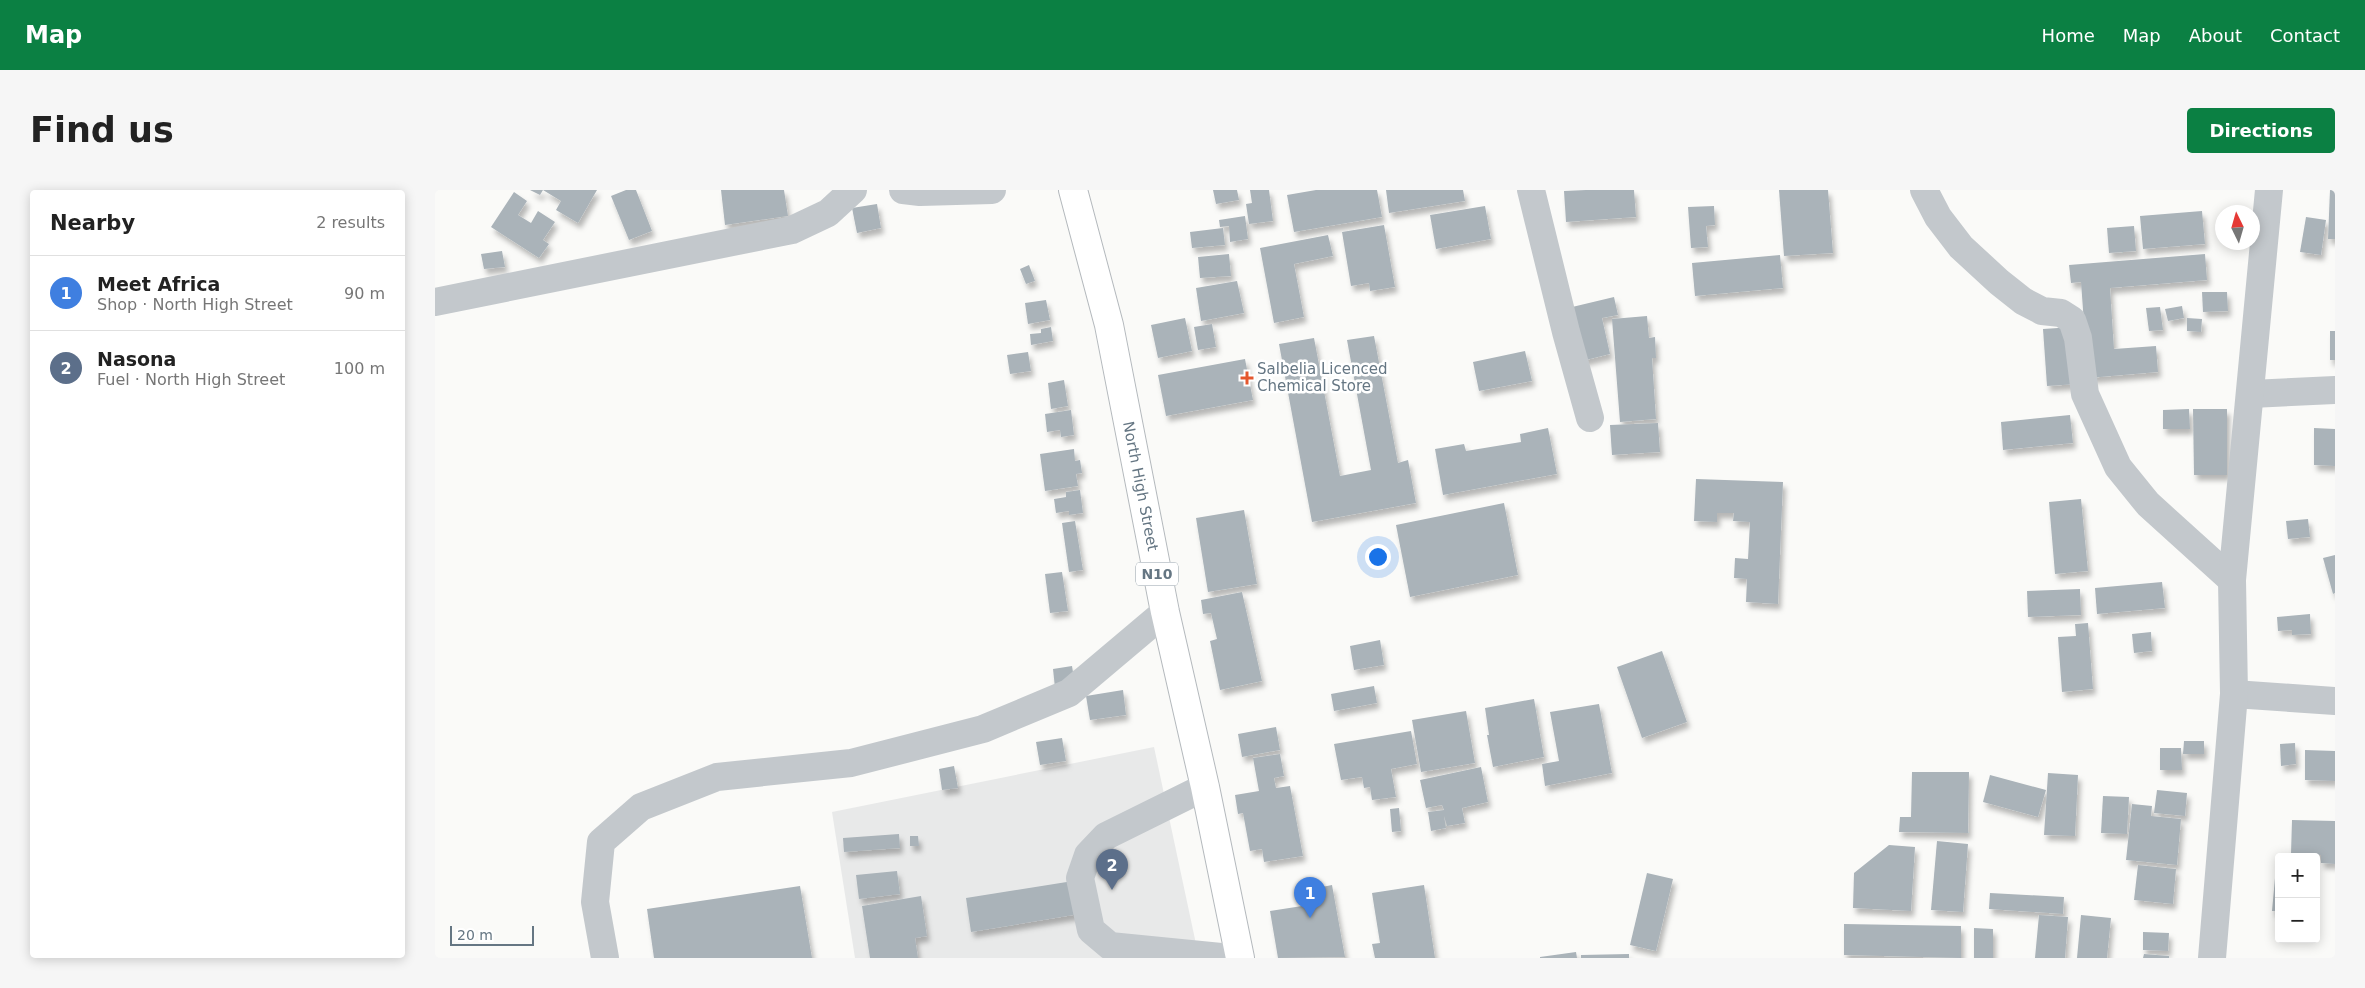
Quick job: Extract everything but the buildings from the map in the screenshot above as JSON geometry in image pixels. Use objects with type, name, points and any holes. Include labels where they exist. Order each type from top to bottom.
[{"type":"highway","name":"North High Street","points":[[1073,190],[1109,325],[1165,612],[1205,787],[1240,958]]},
{"type":"street","points":[[435,302],[792,230],[828,213],[853,190]]},
{"type":"street","points":[[903,190],[920,192],[992,190]]},
{"type":"street","points":[[1531,190],[1563,323],[1590,418]]},
{"type":"street","points":[[1924,190],[1938,218],[1961,248],[1999,282],[2023,301],[2042,311],[2061,313],[2072,320],[2078,338],[2085,394],[2118,467],[2148,504],[2232,580]]},
{"type":"street","points":[[2212,958],[2235,694],[2232,580],[2269,190]]},
{"type":"street","points":[[2251,394],[2335,390]]},
{"type":"street","points":[[605,958],[595,902],[601,842],[641,807],[717,777],[851,763],[983,729],[1069,693],[1165,612]]},
{"type":"street","points":[[2235,694],[2335,701]]},
{"type":"street","points":[[1205,787],[1106,836],[1088,855],[1081,878],[1091,930],[1110,946],[1231,958]]},
{"type":"shaded area","points":[[1154,747],[1199,958],[855,958],[832,812]]},
{"type":"place","name":"Salbelia Licenced Chemical Store","points":[[1247,378]]},
{"type":"place","name":"Nasona","points":[[1112,890]]},
{"type":"place","name":"Meet Africa","points":[[1310,918]]}]
